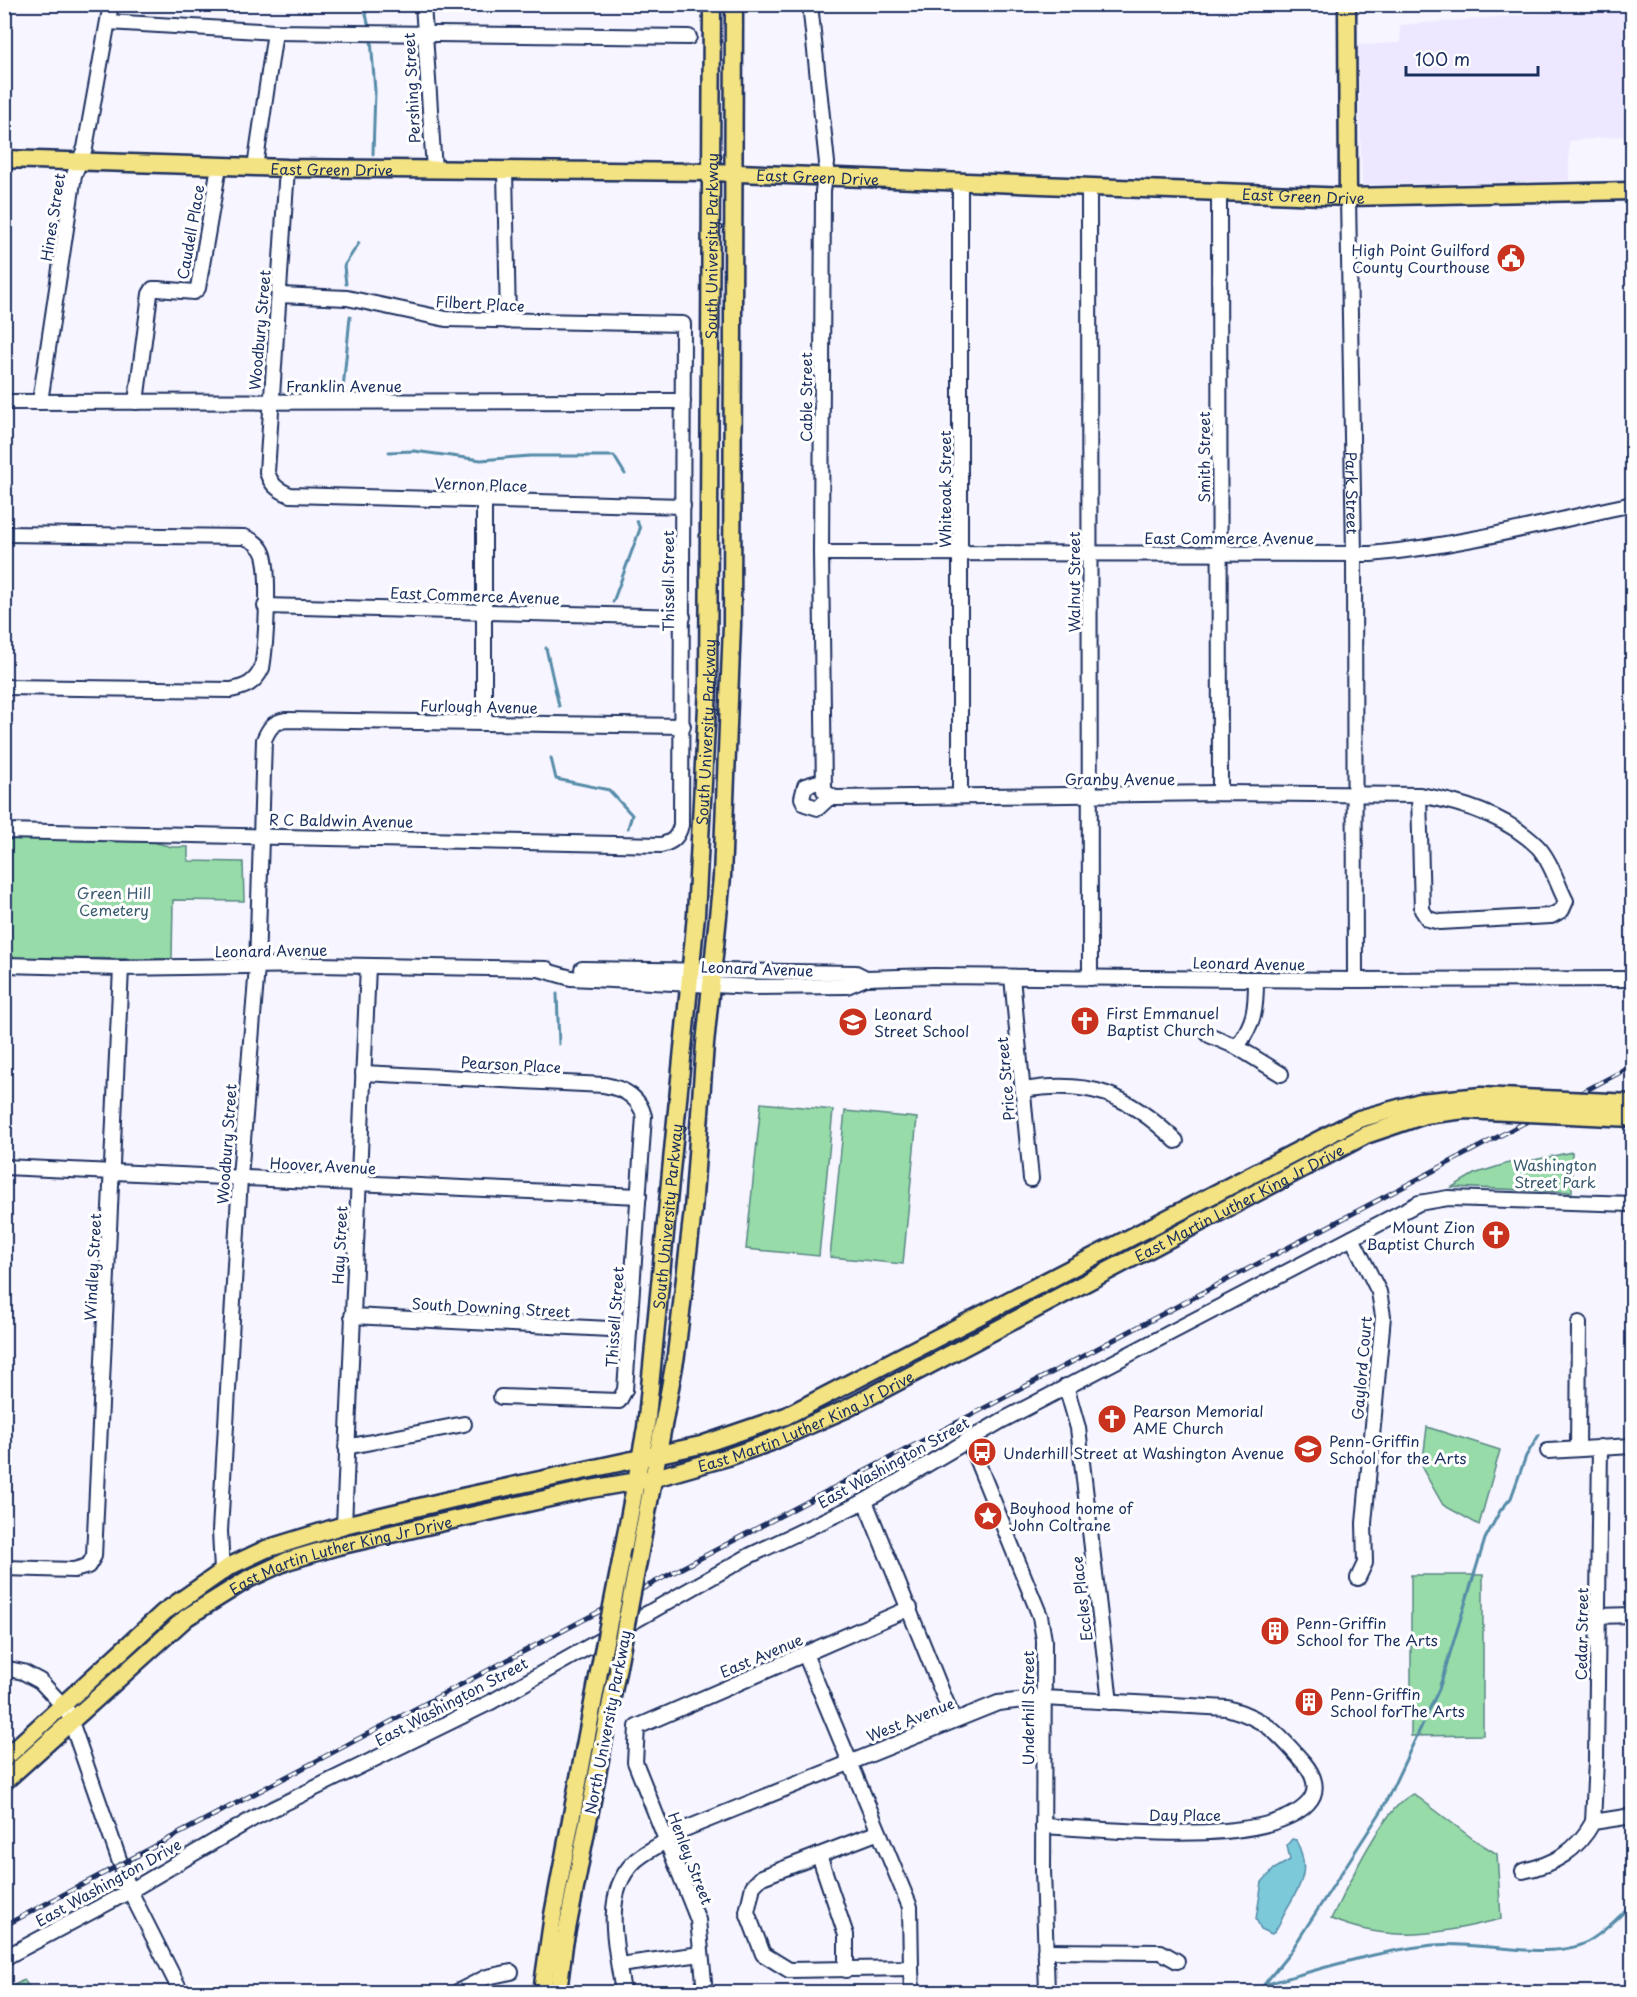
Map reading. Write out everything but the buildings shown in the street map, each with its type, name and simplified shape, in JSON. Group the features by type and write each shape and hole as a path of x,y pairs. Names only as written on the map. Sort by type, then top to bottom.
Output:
{"main road":[{"name":"South University Parkway","path":"640,1457 658,1323 691,976 708,688 712,4"},
{"name":"South University Parkway","path":"659,1453 676,1354 693,1210 722,877 732,637 734,4"},
{"name":"Park Street","path":"1347,4 1348,197"},
{"name":"East Green Drive","path":"4,159 287,168 734,172 1348,197 1632,191"},
{"name":"East Martin Luther King Jr Drive","path":"4,1759 62,1703 164,1612 222,1571 266,1549 344,1525 701,1445 786,1416 1359,1119 1422,1109 1481,1096 1632,1103"},
{"name":"East Martin Luther King Jr Drive","path":"4,1782 187,1617 248,1579 278,1565 338,1546 585,1490 655,1478 771,1442 846,1409 1366,1135 1422,1109 1632,1118"},
{"name":"North University Parkway","path":"558,1992 564,1945 659,1453"},
{"name":"North University Parkway","path":"542,1992 553,1915 640,1457"}],"street":[{"name":"Hines Street","path":"40,402 74,175 85,148 111,4"},
{"name":"Pershing Street","path":"423,4 434,170"},
{"name":"Cable Street","path":"810,4 827,163 821,553 825,789"},
{"path":"108,22 275,32 689,37"},
{"path":"255,167 275,32"},
{"name":"Caudell Place","path":"135,402 150,294 153,290 158,289 194,292 198,288 219,166"},
{"name":"Woodbury Street","path":"279,491 273,485 267,472 287,168"},
{"path":"505,170 508,321"},
{"name":"Whiteoak Street","path":"960,182 960,795"},
{"name":"Walnut Street","path":"1089,187 1090,978"},
{"name":"Smith Street","path":"1219,192 1220,794"},
{"name":"Park Street","path":"1348,197 1354,554 1355,980"},
{"name":"Filbert Place","path":"279,295 347,298 447,319 681,322"},
{"name":"Thissell Street","path":"675,839 681,825 683,726 684,330 681,322"},
{"name":"Franklin Avenue","path":"4,402 683,401"},
{"name":"Vernon Place","path":"279,491 291,495 683,506"},
{"path":"484,501 484,723"},
{"name":"East Commerce Avenue","path":"821,553 1354,554 1410,550 1632,504"},
{"path":"4,534 244,537 256,544 264,555 265,563 263,663 258,676 247,687 231,690 4,687"},
{"name":"East Commerce Avenue","path":"265,606 683,617"},
{"name":"Furlough Avenue","path":"274,723 286,720 683,726"},
{"name":"Woodbury Street","path":"222,1571 220,1531 240,1177 257,967 264,740 274,723"},
{"name":"Granby Avenue","path":"825,789 960,795 1419,795 1454,801 1488,815 1520,833 1539,848 1551,867 1566,901 1562,910 1551,916 1440,922 1428,919 1422,910 1419,795"},
{"name":"R C Baldwin Avenue","path":"4,831 661,845 675,839"},
{"name":"Leonard Avenue","path":"4,965 121,968 368,966 539,969 847,986 866,978 1632,979"},
{"name":"Hay Street","path":"344,1525 368,966"},
{"name":"Windley Street","path":"4,1568 74,1570 88,1566 94,1556 121,968"},
{"name":"Price Street","path":"1012,977 1031,1179"},
{"path":"1237,1047 1252,1026 1255,1014 1256,979"},
{"path":"1209,1035 1237,1047 1281,1074"},
{"name":"Pearson Place","path":"363,1073 613,1086 637,1101 644,1116"},
{"path":"1023,1090 1053,1085 1098,1089 1131,1106 1176,1141"},
{"name":"Thissell Street","path":"501,1397 619,1401 625,1390 644,1116"},
{"name":"Hoover Avenue","path":"4,1167 639,1196"},
{"name":"East Washington Street","path":"196,1852 254,1818 491,1702 749,1556 865,1500 968,1439 1066,1386 1419,1203 1438,1198 1632,1204"},
{"name":"Gaylord Court","path":"1353,1238 1379,1292 1383,1316 1364,1523 1365,1563 1358,1578"},
{"name":"South Downing Street","path":"352,1316 629,1330"},
{"path":"1578,1449 1579,1323"},
{"name":"Eccles Place","path":"1066,1386 1077,1428 1110,1702"},
{"path":"346,1447 464,1424"},
{"name":"Underhill Street","path":"968,1439 1040,1616 1044,1640 1043,1827 1047,1992"},
{"path":"1548,1451 1632,1446"},
{"name":"Cedar Street","path":"1593,1822 1600,1447"},
{"path":"865,1500 953,1719"},
{"name":"East Avenue","path":"635,1740 639,1724 910,1608"},
{"path":"1598,1616 1632,1615"},
{"path":"806,1654 910,1907 912,1992"},
{"path":"4,1668 32,1675 62,1703 72,1719 130,1891 181,1992"},
{"name":"West Avenue","path":"623,1992 614,1908 621,1881 633,1863 668,1841 675,1833 695,1824 953,1719 998,1703 1044,1698 1227,1708 1250,1714 1276,1731 1310,1770 1314,1778 1314,1792"},
{"name":"Henley Street","path":"635,1740 635,1762 698,1920 705,1992"},
{"name":"Day Place","path":"1043,1827 1177,1831 1248,1829 1283,1820 1304,1808 1314,1792"},
{"path":"1523,1871 1544,1866 1565,1855 1580,1841 1593,1822 1632,1816"},
{"path":"879,1832 762,1877 753,1886 747,1912 763,1954 789,1970 911,1968"},
{"name":"East Washington Drive","path":"4,1958 130,1891 196,1852"},
{"path":"819,1855 846,1935 846,1970"},
{"path":"1045,1951 1161,1952 1177,1960"},
{"path":"619,1965 701,1954"},
{"path":"457,1992 487,1977 511,1972"}],"shaded area":[{"path":"1585,4 1627,5 1632,49 1632,135 1569,141 1569,181 1362,185 1358,45 1400,43 1400,25 1562,12"}],"green space":[{"name":"Green Hill Cemetery","path":"5,839 149,841 172,847 188,847 188,861 243,862 244,901 173,900 172,959 5,958"},
{"path":"761,1103 833,1110 819,1256 746,1249"},
{"path":"845,1111 917,1118 903,1264 830,1257"},
{"name":"Washington Street Park","path":"1572,1152 1572,1192 1452,1187 1474,1174 1515,1161 1520,1163"},
{"path":"1427,1427 1500,1450 1479,1525 1443,1505 1422,1468"},
{"path":"1411,1575 1483,1575 1483,1735 1411,1736"},
{"path":"1414,1794 1473,1839 1497,1854 1501,1919 1436,1932 1395,1934 1353,1927 1331,1919 1379,1830 1391,1813"},
{"path":"24,1980 33,1992 5,1992 5,1990"}],"water":[{"path":"1292,1839 1296,1840 1301,1850 1303,1876 1272,1934 1261,1929 1256,1919 1262,1882 1274,1869 1290,1860 1287,1845"}],"waterway":[{"path":"364,4 369,28"},
{"path":"371,39 375,91 373,154"},
{"path":"346,284 344,266 359,243"},
{"path":"343,389 350,317"},
{"path":"389,452 414,451 481,460 530,456 614,456 625,474"},
{"path":"613,602 640,529 637,521"},
{"path":"546,648 559,706"},
{"path":"551,758 556,779 609,790 632,815 628,828"},
{"path":"557,994 559,1044"},
{"path":"1258,1992 1289,1954 1382,1810 1439,1689 1485,1539 1500,1511 1511,1498 1526,1456 1539,1435"},
{"path":"1264,1985 1369,1956 1433,1945 1451,1944 1533,1950 1571,1948 1599,1934 1632,1904"}],"railway":[{"path":"4,1926 1632,1066"}],"place":[{"name":"High Point Guilford County Courthouse","path":"1511,258"},
{"name":"First Emmanuel Baptist Church","path":"1085,1021"},
{"name":"Leonard Street School","path":"853,1022"},
{"name":"Mount Zion Baptist Church","path":"1496,1235"},
{"name":"Pearson Memorial AME Church","path":"1112,1419"},
{"name":"Penn-Griffin School for the Arts","path":"1308,1449"},
{"name":"Underhill Street at Washington Avenue","path":"982,1452"},
{"name":"Boyhood home of John Coltrane","path":"988,1516"},
{"name":"Penn-Griffin School for The Arts","path":"1275,1631"},
{"name":"Penn-Griffin School forThe Arts","path":"1309,1702"}]}
